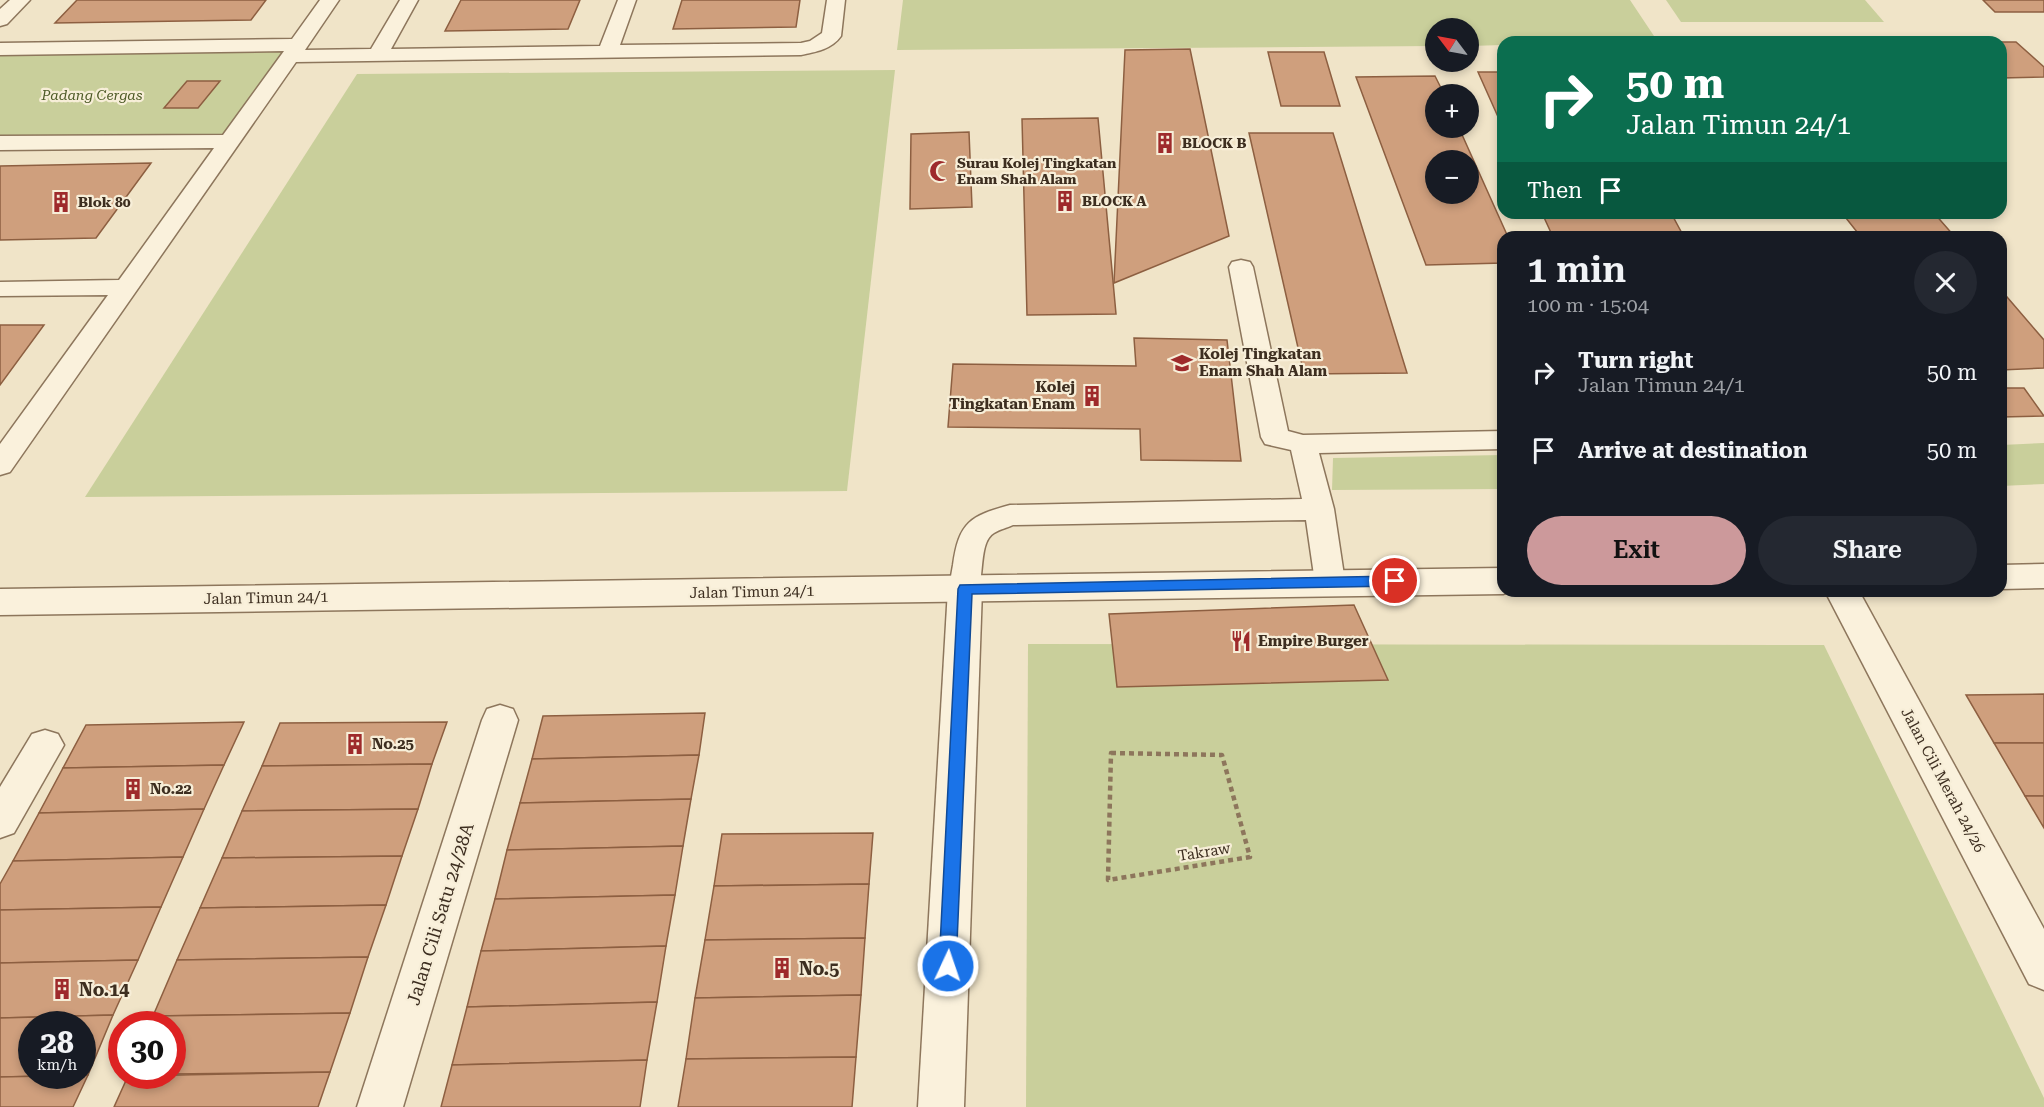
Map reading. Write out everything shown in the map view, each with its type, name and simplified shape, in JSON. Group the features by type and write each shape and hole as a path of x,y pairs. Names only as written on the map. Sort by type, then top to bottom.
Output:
{"street":[{"path":"2007,577 2044,576"},
{"name":"Jalan Timun 24/1","path":"0,602 1497,581"},
{"path":"941,1107 965,589"},
{"name":"Jalan Cili Merah 24/26","path":"1845,597 2044,970"},
{"name":"Jalan Cili Satu 24/28A","path":"380,1107 500,720"},
{"path":"0,820 45,745"}],"lane":[{"path":"0,20 21,0"},
{"path":"0,465 330,0"},
{"path":"377,55 409,0"},
{"path":"608,52 627,0"},
{"path":"0,50 294,51 377,55 801,50 816,46 831,36 836,0"},
{"path":"0,143 230,141"},
{"path":"1241,267 1275,437 1304,444 1497,440"},
{"path":"0,289 126,287"},
{"path":"1304,444 1319,509 1330,582"},
{"path":"965,589 971,541 982,526 1010,515 1319,509"}],"path":[{"name":"Takraw","path":"1111,753 1222,755 1250,857 1108,880 1111,753"}],"green space":[{"path":"903,0 1630,0 1654,36 1497,36 1497,45 1479,46 1479,18 1425,18 1425,46 897,50"},
{"path":"1666,0 1865,0 1884,22 1681,22"},
{"name":"Padang Cergas","path":"298,45 230,141 0,143 0,49"},
{"path":"895,70 847,491 85,497 357,74"},
{"path":"2044,443 2044,484 2007,486 2007,445"},
{"path":"1497,455 1497,489 1332,490 1333,458"},
{"path":"1028,644 1824,645 2044,1098 2044,1107 1026,1107"}],"building":[{"path":"77,0 266,0 251,20 55,23"},
{"path":"461,0 580,0 568,29 445,31"},
{"path":"682,0 800,0 796,27 673,29"},
{"path":"1983,0 2044,0 2044,12 1995,12"},
{"path":"2007,42 2016,42 2044,67 2044,77 2007,78"},
{"name":"BLOCK B","path":"1190,49 1229,236 1114,283 1125,50"},
{"path":"1268,52 1324,52 1340,106 1281,106"},
{"path":"1478,72 1497,72 1497,115"},
{"path":"1435,76 1439,84 1425,84 1425,138 1463,138 1469,150 1425,150 1425,204 1479,204 1479,172 1497,213 1497,219 1500,219 1505,231 1497,231 1497,263 1426,265 1356,77"},
{"path":"187,81 220,81 198,108 164,108"},
{"name":"BLOCK A","path":"1098,118 1116,314 1027,315 1022,119"},
{"name":"Surau Kolej Tingkatan Enam Shah Alam","path":"969,132 972,207 910,209 911,134"},
{"path":"1249,133 1333,133 1407,373 1304,374"},
{"name":"Blok 80","path":"151,163 96,238 0,240 0,166"},
{"path":"1545,219 1674,219 1681,231 1550,231"},
{"path":"1847,219 1939,219 1950,231 1856,231"},
{"path":"2007,297 2044,340 2044,368 2007,370"},
{"path":"0,325 44,325 0,385"},
{"name":"Kolej Tingkatan Enam","path":"1134,338 1227,340 1241,461 1141,460 1140,429 948,427 953,364 1136,366"},
{"path":"2007,388 2024,388 2044,416 2007,417"},
{"name":"Empire Burger","path":"1354,605 1388,680 1117,687 1109,614"},
{"path":"2044,694 2044,743 1994,743 1966,695"},
{"path":"705,713 699,755 532,759 543,716"},
{"path":"244,722 224,765 63,768 86,725"},
{"name":"No.25","path":"447,722 432,764 262,766 280,723"},
{"path":"1994,743 2044,743 2044,796 2025,796"},
{"path":"699,755 691,799 520,803 532,759"},
{"path":"432,764 418,809 242,811 262,766"},
{"name":"No.22","path":"224,765 204,809 39,813 63,768"},
{"path":"2025,796 2044,796 2044,828"},
{"path":"691,799 683,846 507,850 520,803"},
{"path":"204,809 183,857 13,861 39,813"},
{"path":"418,809 402,856 222,858 242,811"},
{"path":"873,833 869,884 714,886 722,834"},
{"path":"683,846 675,895 495,899 507,850"},
{"path":"402,856 386,905 200,908 222,858"},
{"path":"183,857 161,907 0,910 0,884 13,861"},
{"path":"869,884 865,938 705,940 714,886"},
{"path":"675,895 666,946 481,951 495,899"},
{"path":"386,905 368,957 177,960 200,908"},
{"path":"161,907 138,960 0,963 0,910"},
{"name":"No.5","path":"865,938 861,995 695,998 705,940"},
{"path":"666,946 657,1002 467,1007 481,951"},
{"path":"368,957 350,1013 186,1015 186,1011 155,1011 177,960"},
{"name":"No.14","path":"138,960 115,1011 108,1011 108,1015 96,1015 96,1011 18,1011 18,1018 0,1018 0,963"},
{"path":"861,995 856,1057 686,1059 695,998"},
{"path":"657,1002 647,1060 452,1065 467,1007"},
{"path":"350,1013 330,1072 186,1074 186,1015"},
{"path":"96,1015 108,1015 108,1027 96,1056"},
{"path":"0,1018 18,1018 18,1077 0,1077"},
{"path":"856,1057 852,1107 678,1107 686,1059"},
{"path":"647,1060 640,1107 441,1107 452,1065"},
{"path":"330,1072 318,1107 114,1107 122,1089 186,1089 186,1075"},
{"path":"0,1077 18,1077 18,1089 81,1089 73,1107 0,1107"}],"place":[{"name":"BLOCK B","path":"1165,143"},
{"name":"Surau Kolej Tingkatan Enam Shah Alam","path":"940,171"},
{"name":"BLOCK A","path":"1065,201"},
{"name":"Blok 80","path":"61,202"},
{"name":"Kolej Tingkatan Enam Shah Alam","path":"1182,363"},
{"name":"Kolej Tingkatan Enam","path":"1092,396"},
{"name":"Empire Burger","path":"1241,641"},
{"name":"No.25","path":"355,744"},
{"name":"No.22","path":"133,789"},
{"name":"No.5","path":"782,968"},
{"name":"No.14","path":"62,989"}],"route":[{"path":"948,966 965,589 1395,581"}]}
